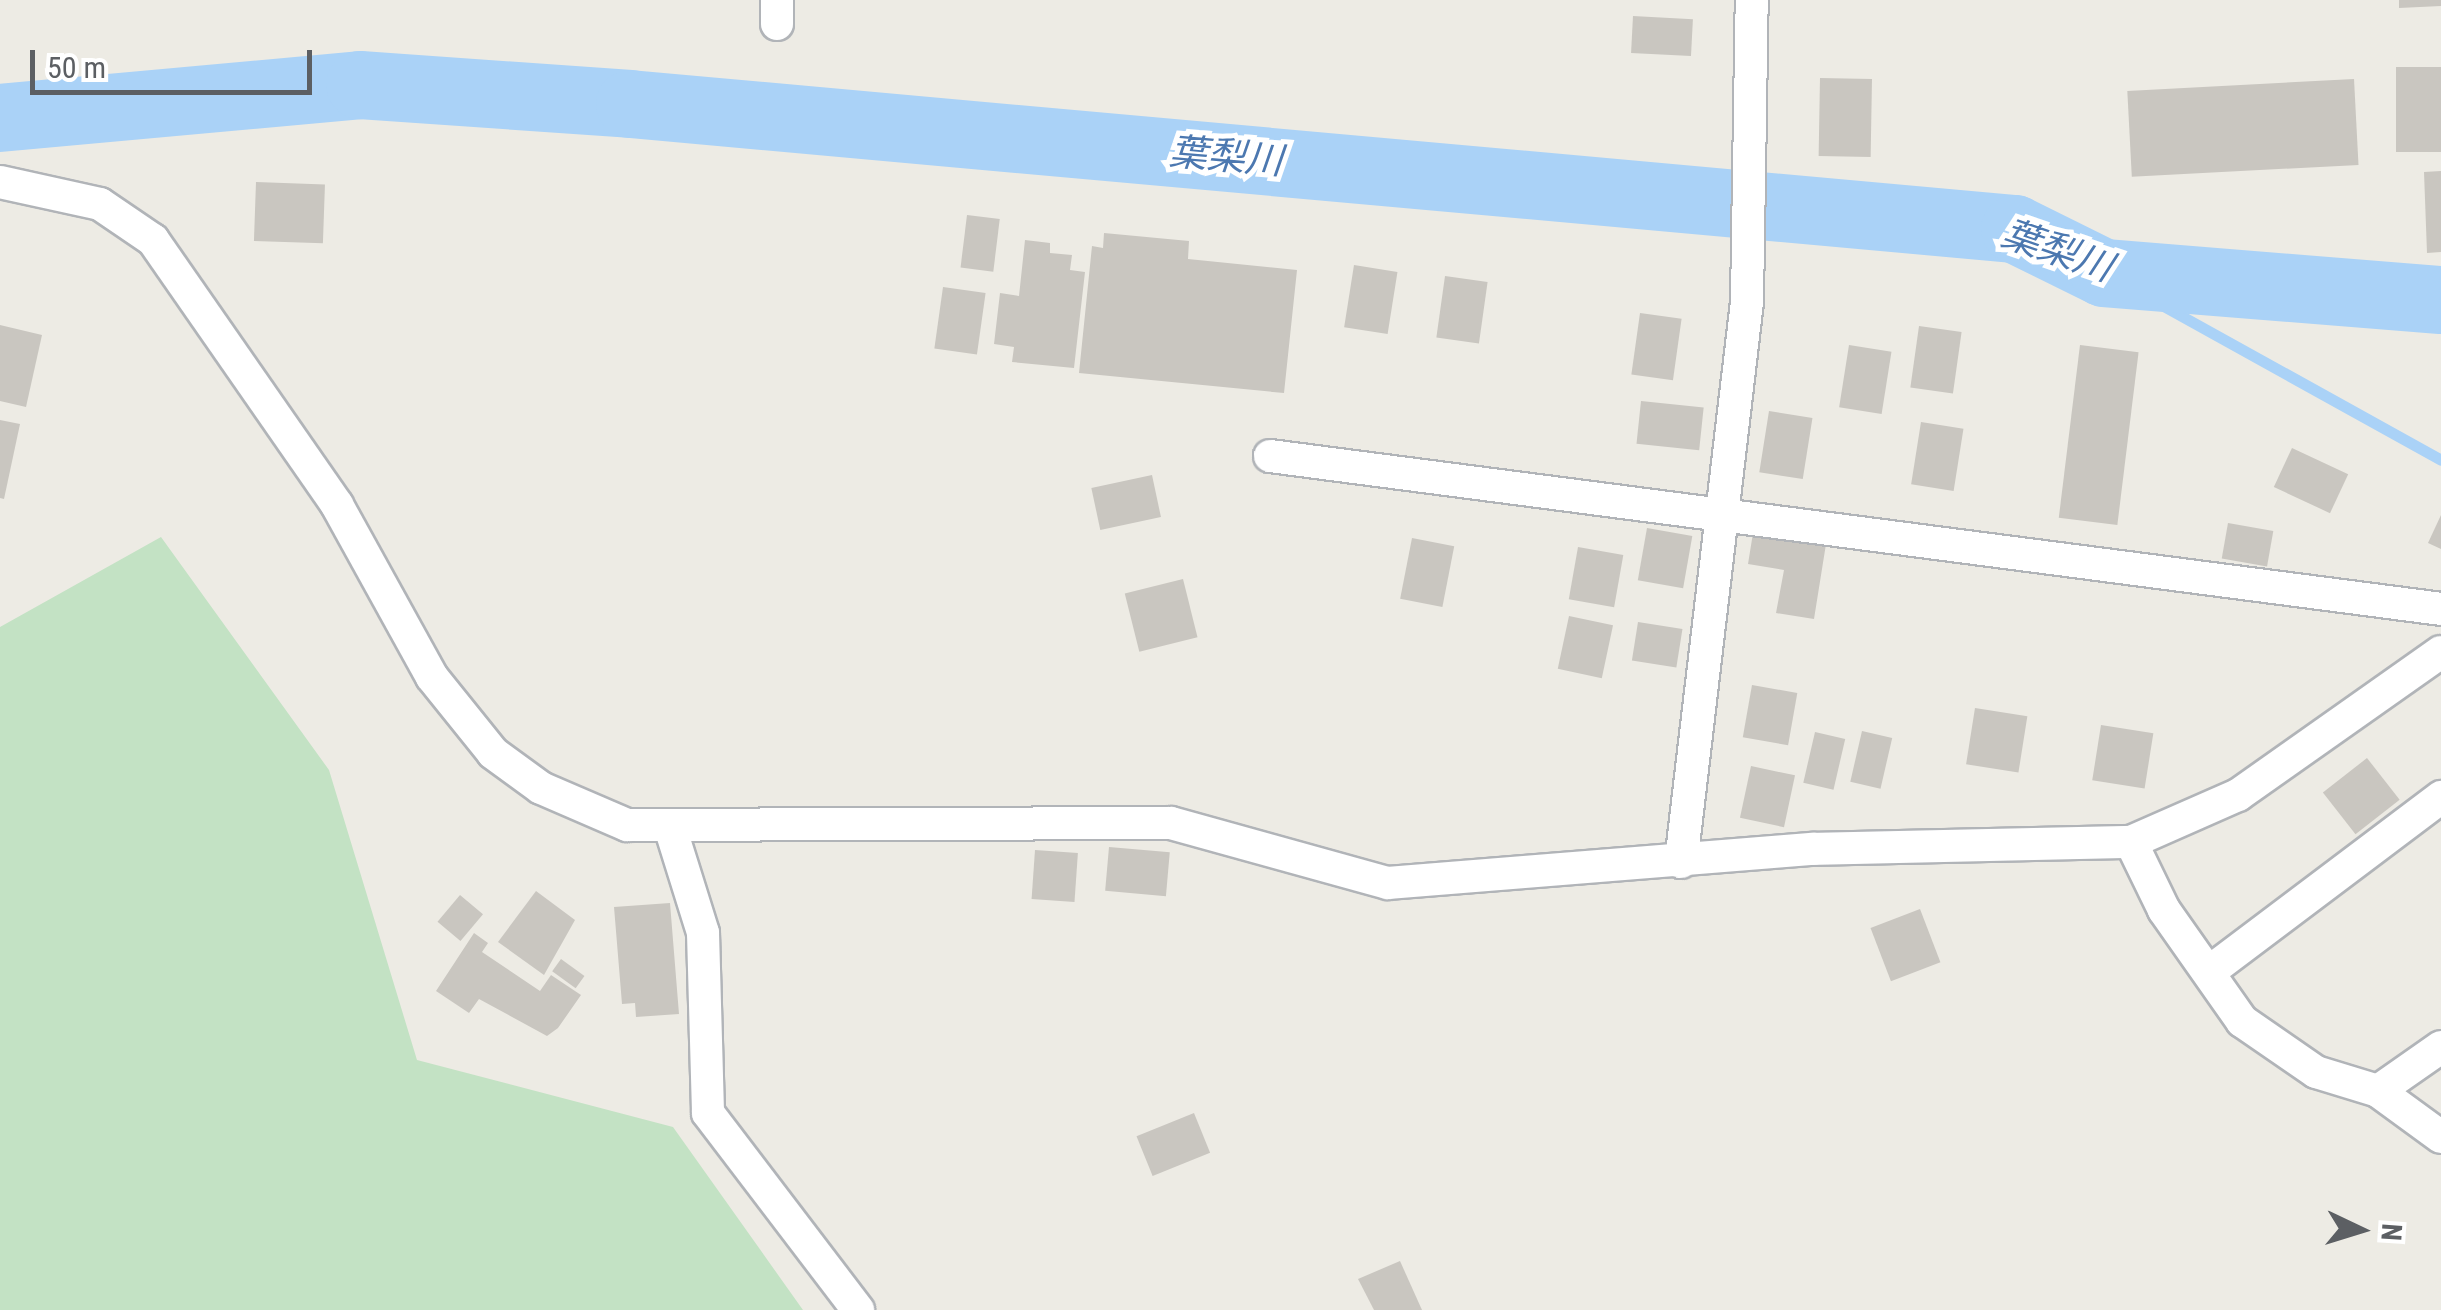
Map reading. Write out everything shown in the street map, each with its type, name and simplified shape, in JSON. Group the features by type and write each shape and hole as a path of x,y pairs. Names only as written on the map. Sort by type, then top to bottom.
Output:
{"street":[{"path":"1681,862 1746,302 1752,158 1752,0"},
{"path":"0,182 100,204 153,240 336,505 432,677 493,754 580,809 671,830 1171,823 1388,884 1681,862 2131,842 2238,795 2441,652"},
{"path":"1270,456 1723,508 2441,609"},
{"path":"2209,972 2441,797"},
{"path":"671,830 703,933 708,1114 858,1310"},
{"path":"2131,842 2242,1021 2316,1072 2378,1092 2441,1137"},
{"path":"2378,1092 2441,1047"}],"green space":[{"path":"161,537 329,770 417,1060 673,1127 803,1310 0,1310 0,627"}],"building":[{"path":"2399,0 2441,0 2441,6 2399,8"},
{"path":"1633,16 1693,19 1691,56 1631,53"},
{"path":"2396,67 2441,67 2441,152 2396,152"},
{"path":"1820,78 1872,79 1871,157 1819,156"},
{"path":"2354,79 2359,165 2132,177 2127,91"},
{"path":"2441,171 2441,252 2427,253 2424,172"},
{"path":"256,182 325,184 323,243 254,241"},
{"path":"967,215 1000,219 993,272 961,268"},
{"path":"1104,233 1189,241 1188,259 1297,270 1284,393 1079,373 1092,246 1103,248"},
{"path":"1025,240 1050,243 1050,253 1072,255 1070,270 1085,272 1074,368 1012,362 1014,347 994,344 1000,293 1019,296"},
{"path":"1354,265 1397,272 1388,334 1344,327"},
{"path":"1445,276 1488,282 1479,343 1436,337"},
{"path":"943,287 986,293 977,354 934,348"},
{"path":"1640,313 1682,319 1673,380 1631,374"},
{"path":"0,325 42,335 26,407 0,401"},
{"path":"1919,326 1962,332 1953,393 1910,387"},
{"path":"1849,345 1891,352 1882,414 1839,407"},
{"path":"2080,345 2139,352 2117,525 2059,518"},
{"path":"1641,401 1704,408 1699,450 1637,444"},
{"path":"1769,411 1812,418 1803,479 1759,472"},
{"path":"0,420 20,424 4,499 0,498"},
{"path":"1921,422 1963,429 1954,491 1911,484"},
{"path":"2292,448 2348,474 2330,513 2274,487"},
{"path":"1152,475 1161,517 1100,530 1091,488"},
{"path":"2441,515 2441,549 2428,543"},
{"path":"2228,523 2273,531 2267,566 2222,558"},
{"path":"1647,528 1692,536 1683,588 1638,580"},
{"path":"1753,533 1826,544 1814,619 1776,613 1784,570 1748,564"},
{"path":"1412,538 1454,546 1442,607 1400,599"},
{"path":"1578,547 1623,555 1614,607 1569,599"},
{"path":"1183,579 1198,637 1139,652 1125,594"},
{"path":"1569,616 1613,625 1602,678 1558,669"},
{"path":"1638,622 1682,629 1676,668 1632,661"},
{"path":"1752,685 1797,693 1788,745 1743,737"},
{"path":"1975,708 2027,716 2018,773 1966,764"},
{"path":"2101,725 2153,733 2145,789 2092,780"},
{"path":"1862,731 1892,738 1881,789 1850,782"},
{"path":"1815,732 1845,739 1834,790 1803,783"},
{"path":"2367,758 2400,800 2356,834 2323,792"},
{"path":"1751,766 1795,775 1784,827 1740,818"},
{"path":"1109,847 1170,852 1166,896 1105,891"},
{"path":"1035,850 1078,853 1074,902 1032,899"},
{"path":"536,891 575,920 544,975 498,942"},
{"path":"460,895 483,914 460,941 438,922"},
{"path":"670,903 679,1014 636,1017 635,1003 622,1004 614,907"},
{"path":"1920,909 1940,962 1891,981 1871,928"},
{"path":"474,933 488,943 482,952 540,991 551,975 581,995 558,1028 547,1036 479,999 469,1013 436,991"},
{"path":"561,959 584,976 576,988 552,971"},
{"path":"1194,1113 1210,1153 1153,1176 1137,1136"},
{"path":"1400,1261 1422,1310 1374,1310 1358,1279"}],"waterway":[{"name":"葉梨川","path":"0,118 360,85 630,104 2015,229 2104,273 2441,300"},
{"path":"2104,273 2441,460"}]}
